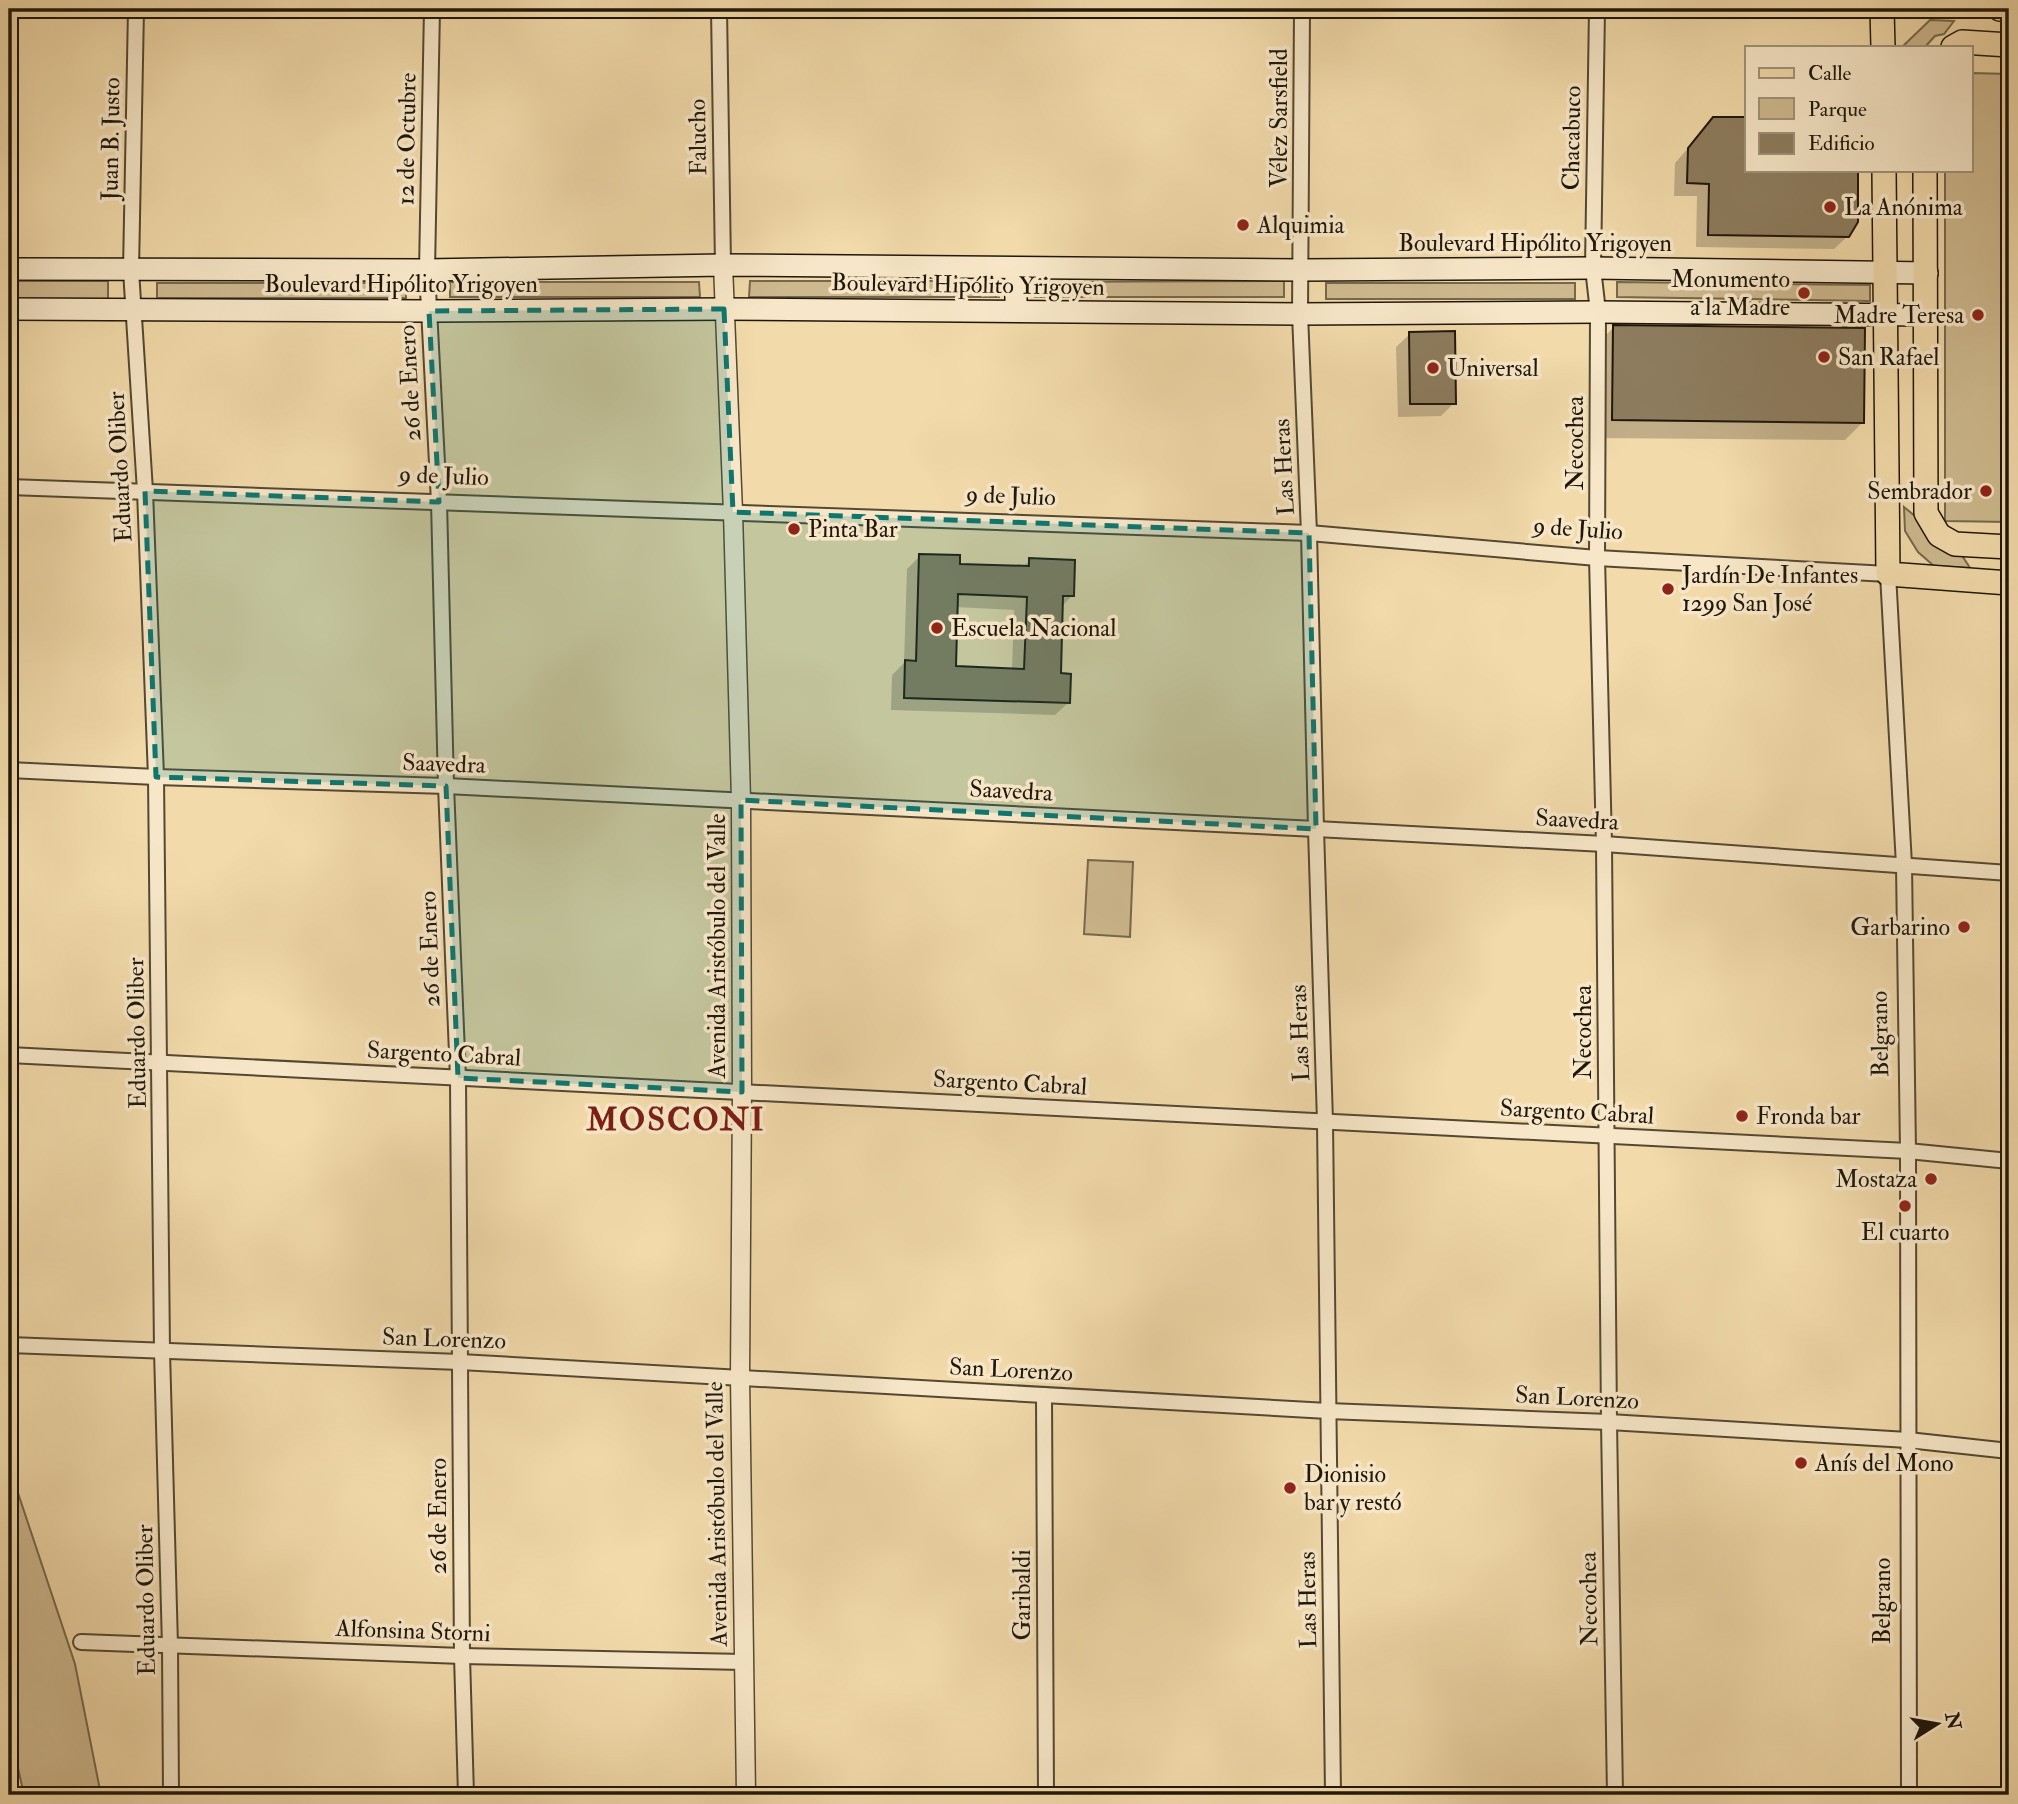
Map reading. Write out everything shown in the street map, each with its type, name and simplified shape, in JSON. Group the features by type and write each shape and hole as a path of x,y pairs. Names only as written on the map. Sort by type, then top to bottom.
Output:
{"main road":[{"path":"1882,9 1883,46"},
{"path":"2000,9 2009,9"},
{"path":"1955,46 1962,42 2009,45"},
{"name":"Belgrano","path":"1884,172 1888,574"},
{"path":"1926,172 1926,513 1939,535 1955,544 2009,547"},
{"name":"Boulevard Hipólito Yrigoyen","path":"9,270 427,270 723,265 1301,270 1593,268 1927,273"},
{"path":"1016,268 1016,311"},
{"name":"Boulevard Hipólito Yrigoyen","path":"9,310 724,309 1300,314 1598,312 1927,315"},
{"name":"9 de Julio","path":"1888,574 2009,583"}],"street":[{"name":"Juan B. Justo","path":"131,270 136,9"},
{"name":"12 de Octubre","path":"427,270 432,9"},
{"name":"Falucho","path":"719,9 723,265"},
{"name":"Vélez Sarsfield","path":"1301,270 1302,9"},
{"name":"Chacabuco","path":"1593,268 1597,9"},
{"name":"Avenida Aristóbulo del Valle","path":"723,265 741,800 740,1377 746,1795"},
{"name":"Necochea","path":"1593,268 1598,312 1597,558 1604,844 1615,1795"},
{"name":"Eduardo Oliber","path":"131,270 145,491 156,777 162,1351 172,1795"},
{"name":"26 de Enero","path":"427,270 439,502 446,786 458,1078 462,1656 466,1795"},
{"name":"Las Heras","path":"1301,270 1300,314 1309,533 1325,1122 1333,1795"},
{"name":"9 de Julio","path":"9,487 1309,533 1597,558 1888,574"},
{"name":"Belgrano","path":"1888,574 1905,865 1909,1795"},
{"name":"Saavedra","path":"9,770 446,786 1316,829 1604,844 2009,873"},
{"name":"Sargento Cabral","path":"9,1055 1908,1151 2009,1161"},
{"name":"San Lorenzo","path":"9,1345 460,1362 1328,1411 1609,1422 1908,1440 2009,1451"},
{"name":"Garibaldi","path":"1044,1395 1046,1795"},
{"name":"Alfonsina Storni","path":"81,1642 462,1656 744,1662"}],"highlighted area":[{"path":"724,309 733,512 1309,533 1316,829 741,800 742,1092 458,1078 446,786 156,777 145,491 439,502 429,311"}],"green space":[{"path":"1930,20 1954,21 1944,34 1935,36 1926,46 1903,46"},
{"path":"1972,73 2009,74 2009,522 1945,521 1945,172 1972,172"},
{"path":"9,281 108,281 108,301 9,301"},
{"path":"750,281 999,281 999,297 749,297"},
{"path":"1284,281 1284,297 1035,297 1035,282"},
{"path":"450,282 699,282 700,297 450,297"},
{"path":"1617,282 1870,285 1870,301 1617,297"},
{"path":"157,283 406,283 406,298 157,298"},
{"path":"1326,283 1575,283 1575,299 1326,299"},
{"path":"1904,507 1961,554 1970,568 1934,566 1918,552 1905,531"},
{"path":"1088,860 1133,862 1130,937 1084,934"},
{"path":"9,1470 75,1664 101,1795 24,1795 9,1727"}],"building":[{"path":"1713,117 1745,117 1745,172 1858,172 1858,222 1849,237 1708,235 1709,184 1687,183 1688,148"},
{"path":"1613,325 1865,328 1864,423 1612,420"},
{"name":"Universal","path":"1455,331 1456,404 1410,404 1409,332"},
{"name":"Escuela Nacional","path":"919,554 960,555 960,564 1029,566 1029,558 1075,560 1074,596 1063,596 1061,673 1071,674 1070,703 904,698 905,660 916,661","holes":["958,594 1027,597 1024,669 956,666"]}],"place":[{"name":"La Anónima","path":"1830,207"},
{"name":"Alquimia","path":"1243,225"},
{"name":"Monumento a la Madre","path":"1804,293"},
{"name":"Madre Teresa","path":"1978,315"},
{"name":"San Rafael","path":"1824,357"},
{"name":"Universal","path":"1433,368"},
{"name":"Sembrador","path":"1986,491"},
{"name":"Pinta Bar","path":"794,529"},
{"name":"Jardín De Infantes 1299 San José","path":"1668,589"},
{"name":"Escuela Nacional","path":"937,628"},
{"name":"Garbarino","path":"1964,927"},
{"name":"Fronda bar","path":"1742,1116"},
{"name":"Mostaza","path":"1931,1179"},
{"name":"El cuarto","path":"1905,1206"},
{"name":"Anís del Mono","path":"1801,1463"},
{"name":"Dionisio bar y restó","path":"1290,1488"}],"district":[{"name":"MOSCONI","path":"676,1120"}]}
